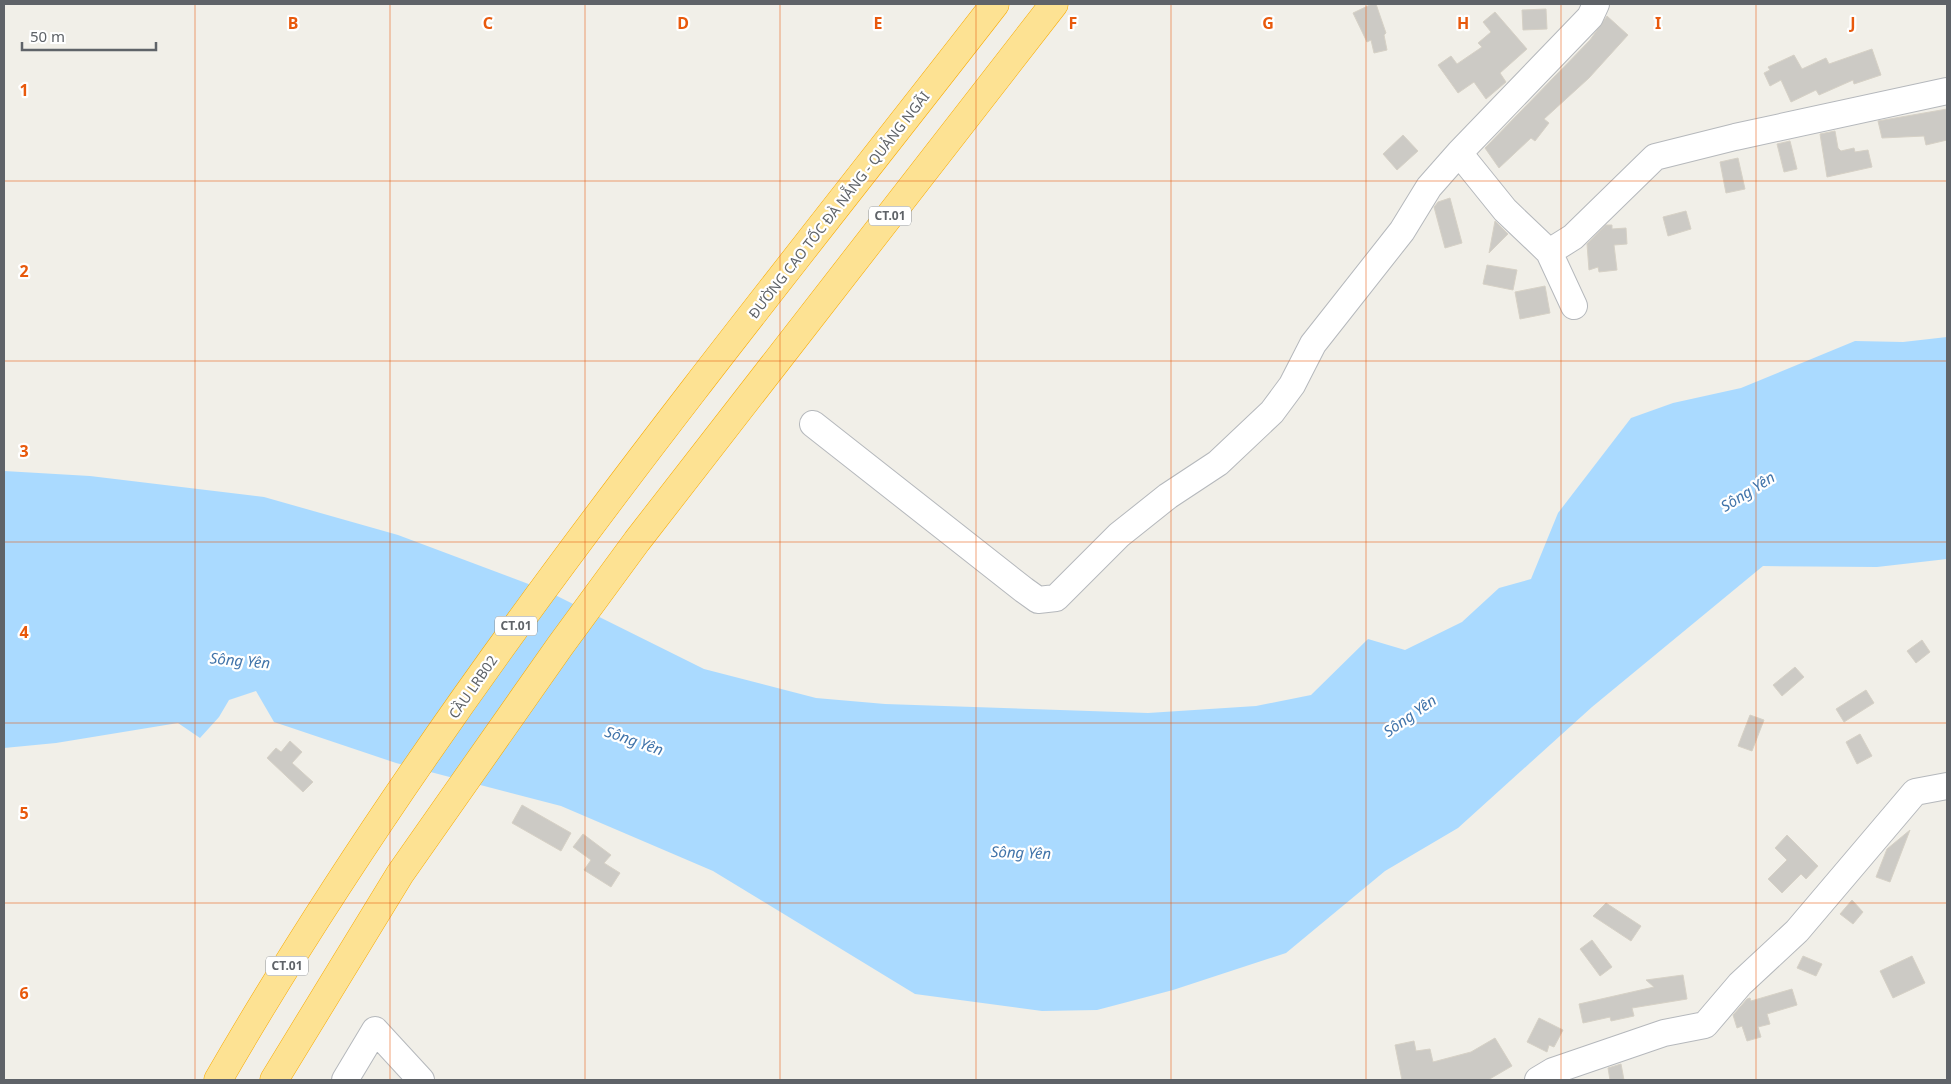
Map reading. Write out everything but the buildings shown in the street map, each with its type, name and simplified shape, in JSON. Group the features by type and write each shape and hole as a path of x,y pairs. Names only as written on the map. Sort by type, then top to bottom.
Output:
{"highway":[{"name":"ĐƯỜNG CAO TỐC ĐÀ NẴNG - QUẢNG NGÃI","path":"683,405 995,4"},
{"name":"CT.01","path":"274,1080 400,874 560,646 637,542 1054,4"},
{"name":"CẦU LRB02","path":"218,1080 358,853 598,514 683,405"}],"street":[{"path":"813,424 1024,590 1038,600 1056,598 1119,535 1168,496 1218,463 1272,412 1292,386 1313,344 1324,328 1402,231 1429,187 1458,153 1590,17 1596,4"},
{"path":"1549,252 1573,237 1655,157 1735,137 1947,91"},
{"path":"1458,153 1505,210 1549,252 1574,306"},
{"path":"1538,1080 1553,1072 1664,1033 1705,1025 1740,984 1798,931 1915,792 1947,786"},
{"path":"345,1080 374,1030 421,1080"}],"water":[{"name":"Sông Yên","path":"1947,337 1947,559 1877,567 1763,566 1592,707 1458,828 1385,871 1286,953 1173,990 1097,1010 1042,1011 915,994 713,871 561,806 396,763 274,722 256,691 229,700 219,717 200,738 178,723 56,743 4,748 4,471 90,476 264,497 398,535 547,591 704,669 816,698 885,704 1148,713 1256,706 1311,695 1368,639 1405,650 1462,622 1499,588 1531,579 1558,513 1631,418 1673,403 1741,388 1855,341 1903,342"}]}
